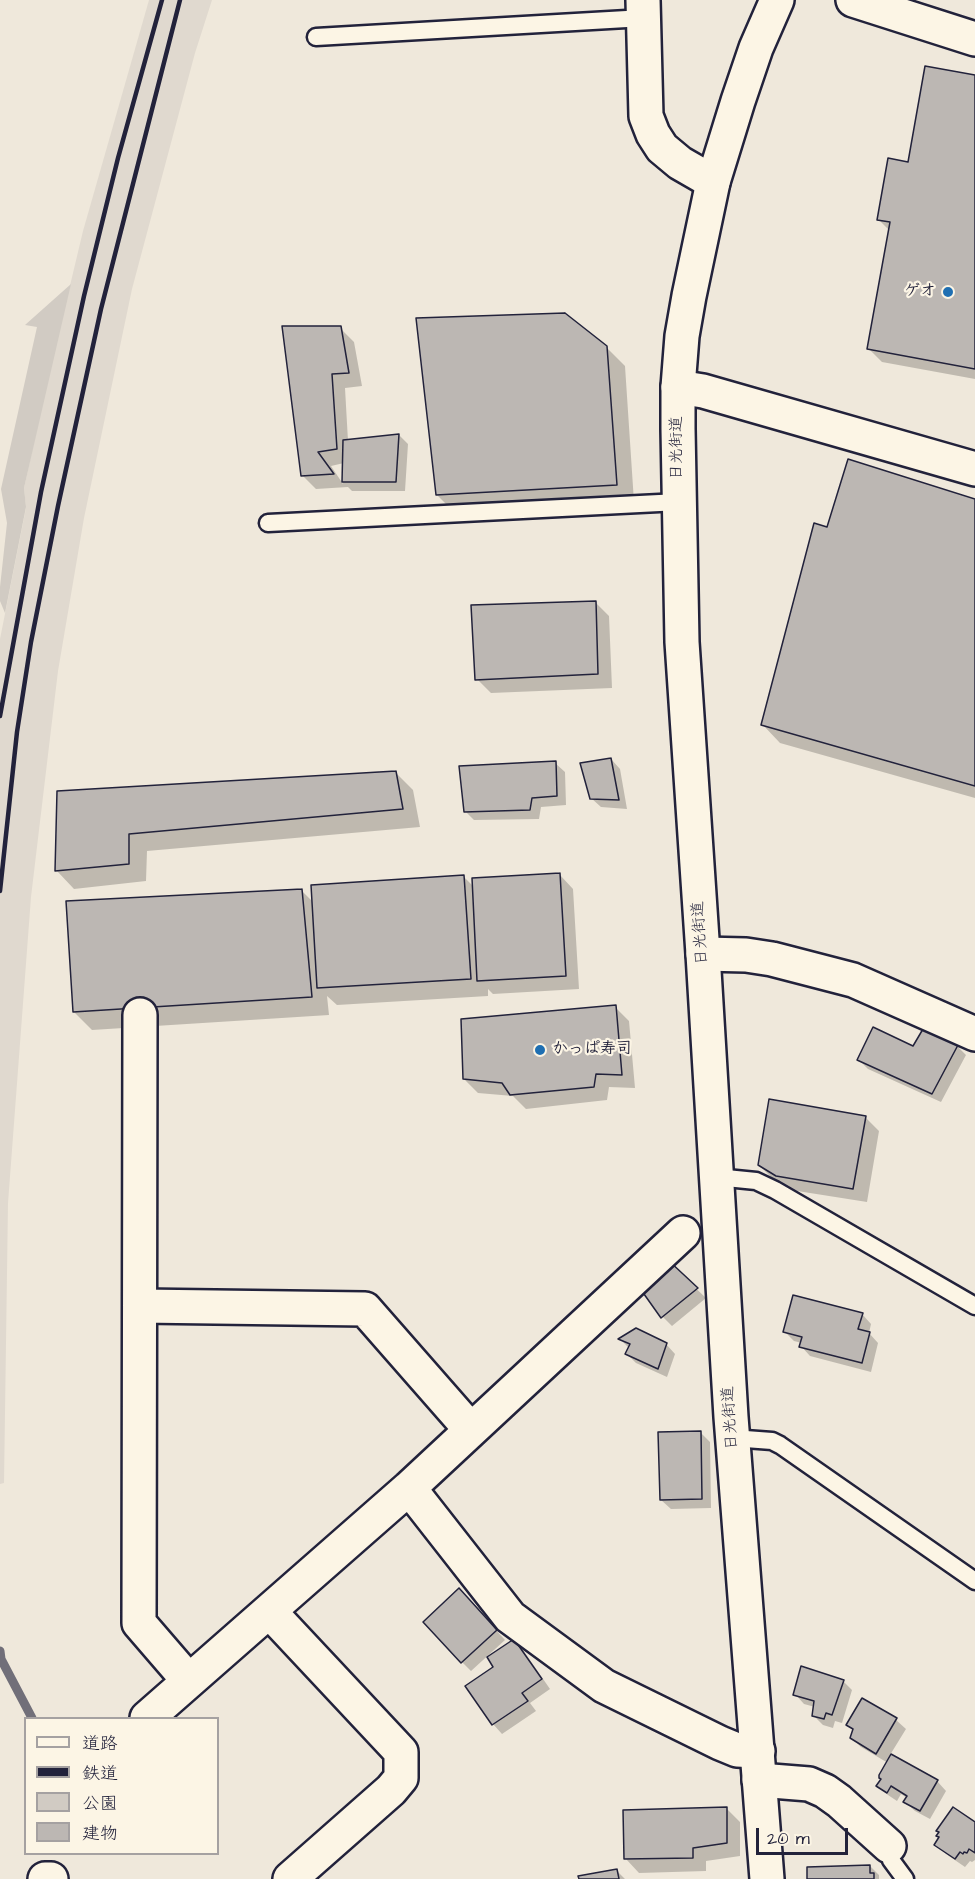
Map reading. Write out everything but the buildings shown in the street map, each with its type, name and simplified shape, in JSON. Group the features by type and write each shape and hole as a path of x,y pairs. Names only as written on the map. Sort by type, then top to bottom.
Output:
{"main road":[{"name":"日光街道","path":"767,1879 732,1438 682,642 678,387 682,336 713,182 756,48 777,0"},
{"path":"853,0 975,39"},
{"path":"644,9 646,116 653,134 662,148 680,163 713,182"},
{"path":"678,387 703,391 975,469"},
{"path":"703,954 746,955 772,959 853,980 975,1034"},
{"path":"140,1015 139,1623 189,1681"},
{"path":"149,1717 409,1488 683,1233"},
{"path":"140,1306 365,1310 471,1430"},
{"path":"409,1488 510,1617 604,1686 736,1750 759,1766 825,1791 889,1846"},
{"path":"269,1611 401,1752 401,1778 391,1790 290,1879"},
{"path":"45,1879 51,1879"}],"lane":[{"path":"316,37 644,9"},
{"path":"268,524 679,502"},
{"path":"716,1177 756,1181 775,1190 975,1306"},
{"path":"732,1438 772,1441 780,1445 975,1581"},
{"path":"889,1846 891,1860 905,1879"}],"shaded area":[{"path":"149,0 212,0 195,53 132,289 84,518 58,671 31,897 8,1203 4,1483 0,1484 0,639 26,508 24,488 48,378 83,231"}],"green space":[{"path":"71,284 24,488 26,507 5,613 0,601 0,587 7,523 1,489 37,327 25,325"}],"waterway":[{"path":"0,1651 1,1659 31,1717"}],"railway":[{"path":"0,716 41,492 84,296 118,158 162,0"},
{"path":"0,891 17,732 31,642 58,506 101,309 180,0"}],"place":[{"name":"ゲオ","path":"948,292"},
{"name":"かっぱ寿司","path":"540,1050"}]}
